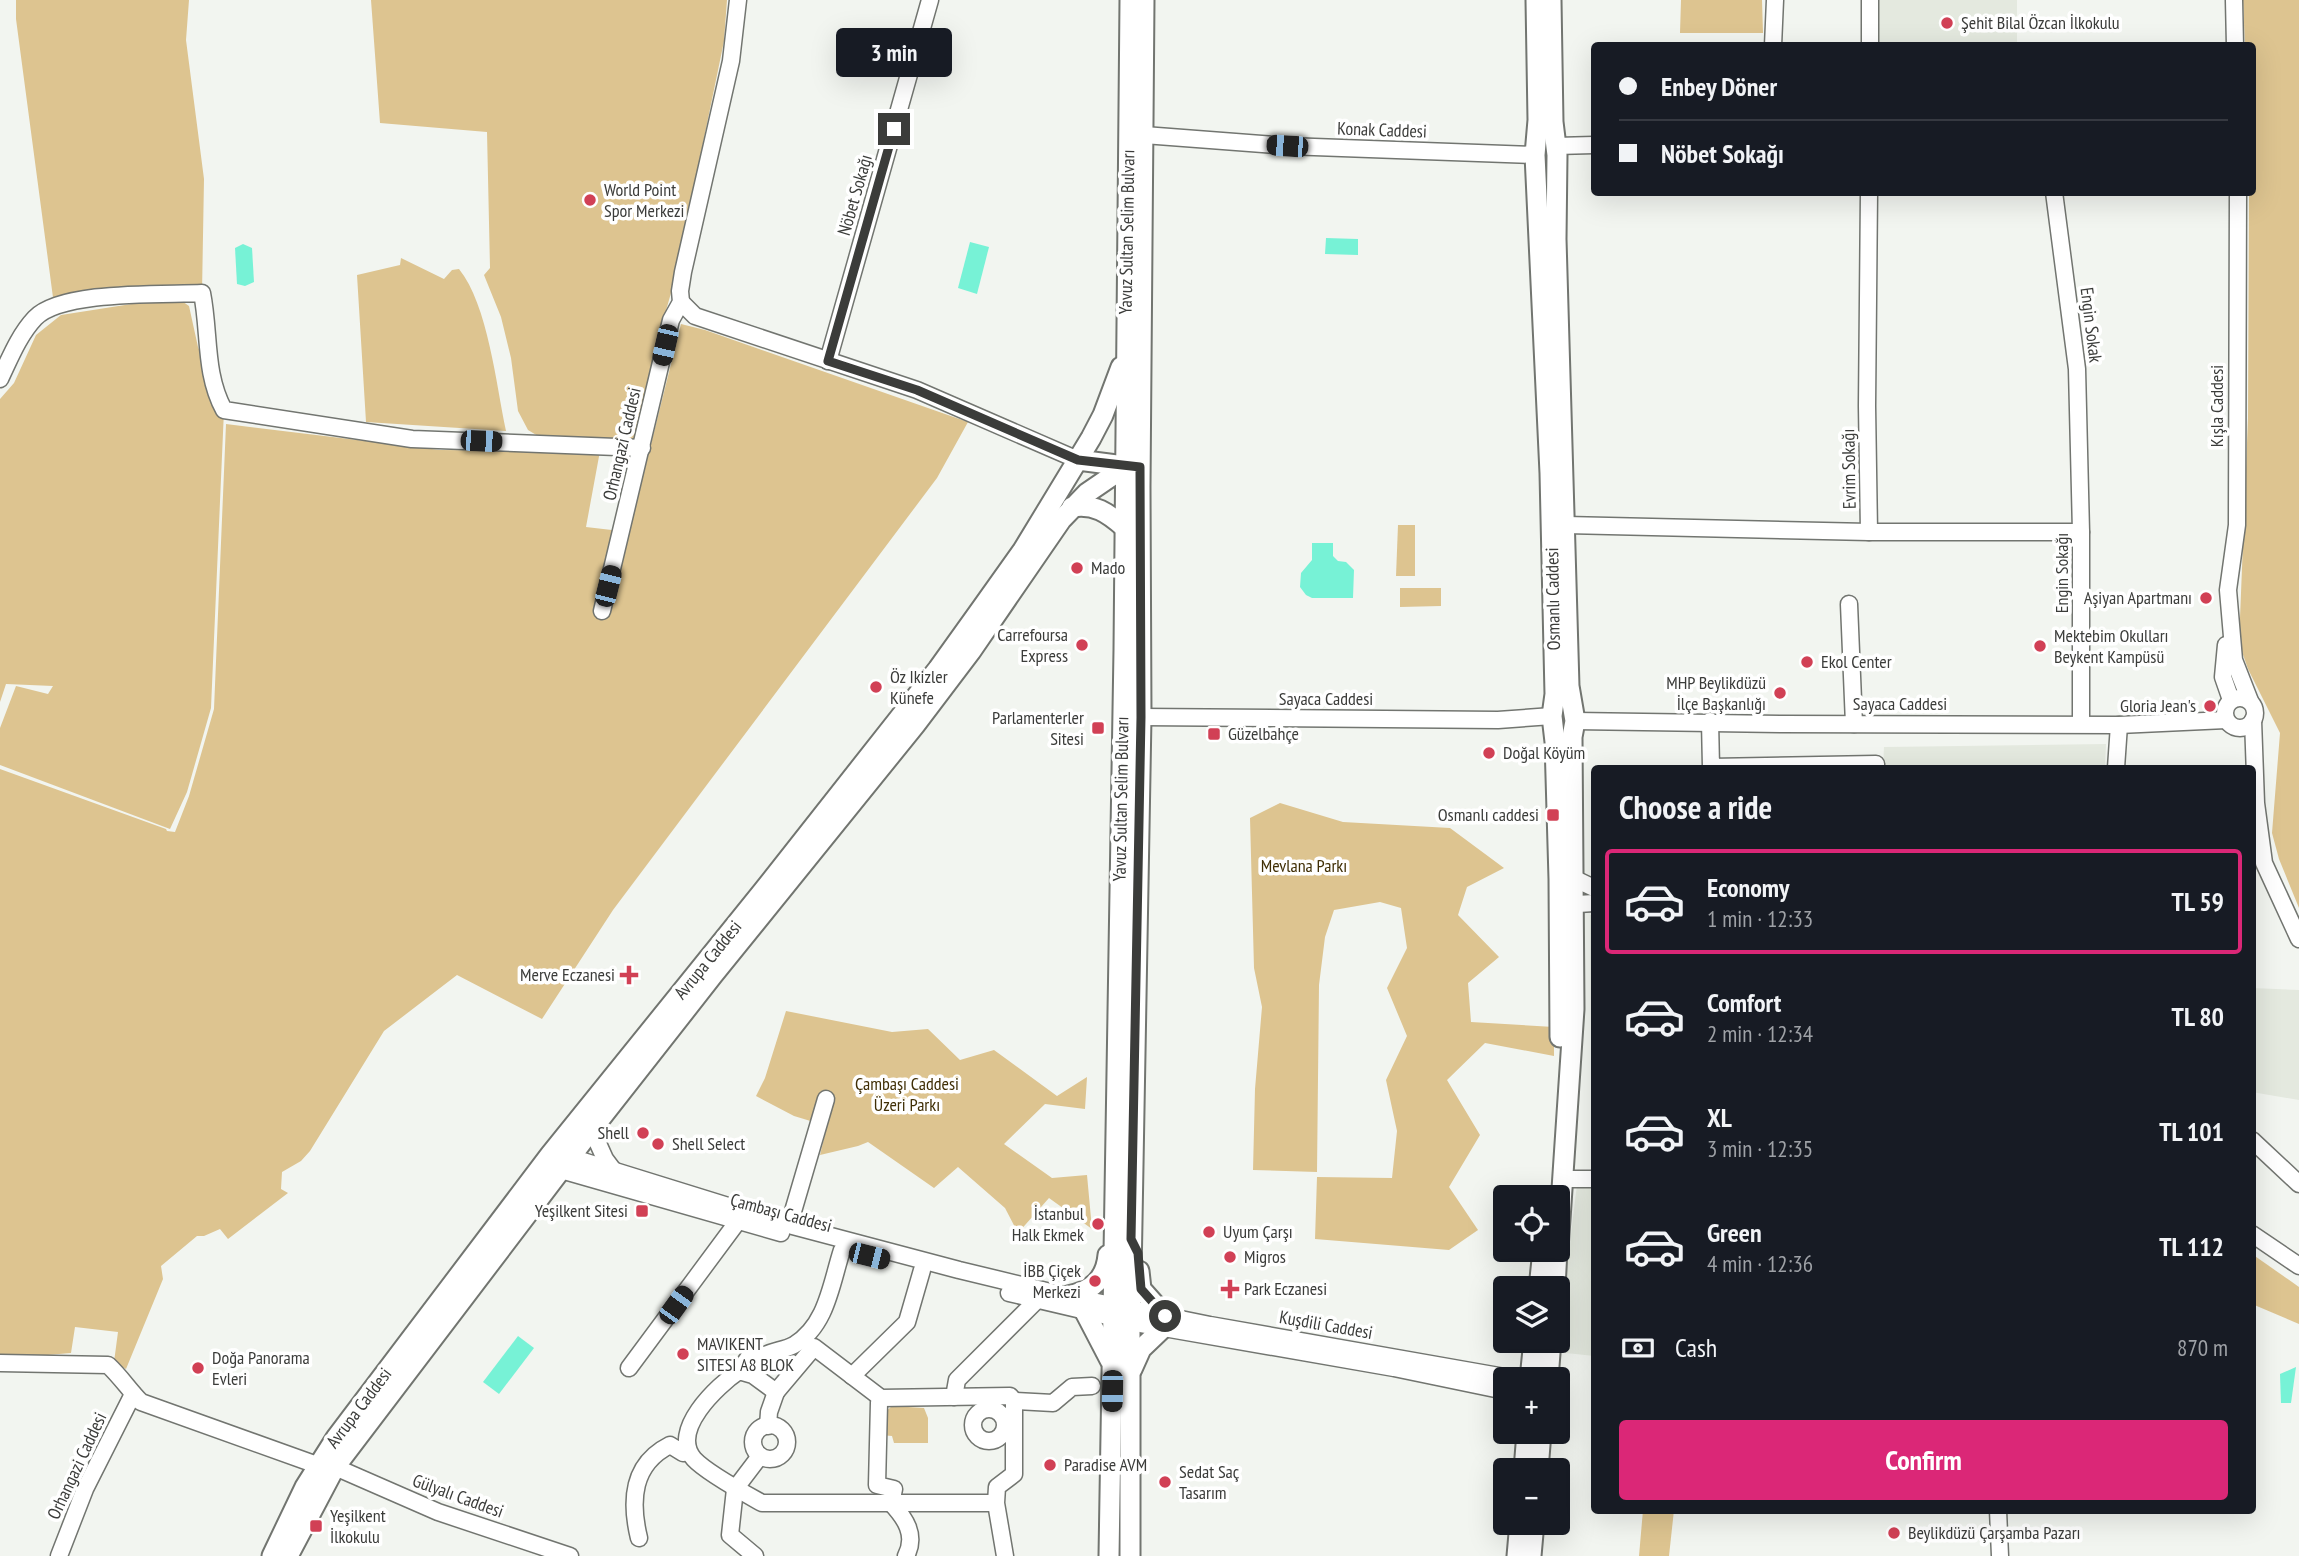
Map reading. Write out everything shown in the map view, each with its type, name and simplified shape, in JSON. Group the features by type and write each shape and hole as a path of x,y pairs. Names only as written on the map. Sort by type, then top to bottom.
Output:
{"main road":[{"name":"Yavuz Sultan Selim Bulvarı","path":"1130,0 1125,353 1133,467 1124,527 1124,650 1131,724"},
{"name":"Yavuz Sultan Selim Bulvarı","path":"1130,1556 1122,1313 1133,467 1144,135 1144,0"},
{"name":"Osmanlı Caddesi","path":"1536,0 1536,155 1550,473 1555,694 1552,717 1574,1009 1563,1185"},
{"name":"Osmanlı Caddesi","path":"1551,0 1569,686 1573,719 1566,879"},
{"path":"1536,155 1549,165 1556,150"},
{"name":"Avrupa Caddesi","path":"271,1556 326,1466 772,881 938,669 1023,550 1103,415 1125,353"},
{"path":"1078,460 1133,467"},
{"name":"Avrupa Caddesi","path":"561,1161 592,1130 915,725 971,651 1061,520 1097,485 1133,467"},
{"path":"1072,507 1100,510 1124,527"},
{"path":"1552,717 1565,706 1573,719"},
{"name":"Osmanlı Caddesi","path":"1549,1185 1560,1052 1567,904"},
{"path":"1069,1296 1084,1292 1103,1276 1107,1267 1108,1250 1123,1239 1138,1253 1141,1289 1164,1322 1122,1370 1085,1311"},
{"name":"Yavuz Sultan Selim Bulvarı","path":"1109,1556 1122,1370"},
{"name":"Avrupa Caddesi","path":"288,1556 326,1466"},
{"path":"1517,1556 1519,1535"},
{"path":"1531,1556 1533,1535"}],"street":[{"name":"Orhangazi Caddesi","path":"602,611 671,320 681,302 683,272 731,61 738,0"},
{"name":"Nöbet Sokağı","path":"828,361 930,0"},
{"path":"1773,42 1775,0"},
{"path":"1864,42 1870,0"},
{"path":"2234,0 2235,42"},
{"name":"Konak Caddesi","path":"1144,135 1287,146 1536,155"},
{"path":"1556,150 1591,145"},
{"path":"1556,150 1591,154"},
{"name":"Evrim Sokağı","path":"1869,196 1869,532 2081,532"},
{"name":"Engin Sokak","path":"2055,196 2077,369 2080,463"},
{"name":"Kışla Caddesi","path":"2230,619 2228,590 2237,525 2238,196"},
{"path":"0,379 24,331 36,316 54,305 83,299 202,293 210,375 215,394 224,410 412,439 642,448"},
{"path":"681,302 695,316 917,390 1078,460"},
{"name":"Engin Sokağı","path":"2080,463 2081,724"},
{"name":"Osmanlı Caddesi","path":"1566,525 1869,532"},
{"path":"1849,604 1854,723"},
{"path":"2230,619 2223,677 2231,700"},
{"path":"2230,619 2237,671 2255,710 2255,765"},
{"path":"2249,701 2241,698 2231,700 2224,710 2226,720 2239,728 2253,720"},
{"name":"Sayaca Caddesi","path":"1131,724 1498,720 1552,717"},
{"name":"Sayaca Caddesi","path":"1573,719 1782,724 2119,725 2226,720"},
{"path":"1710,721 1711,765"},
{"path":"2116,765 2119,725"},
{"path":"1821,765 1876,765"},
{"path":"2256,803 2264,863 2299,939"},
{"path":"1566,879 1591,887"},
{"path":"1567,904 1591,903"},
{"path":"789,1225 826,1099"},
{"path":"592,1130 605,1159 614,1171"},
{"path":"2256,1144 2299,1184"},
{"name":"Çambaşı Caddesi","path":"561,1161 614,1171 789,1225 1069,1296 1122,1313"},
{"name":"Çambaşı Caddesi","path":"561,1161 738,1221 842,1250 1085,1311 1122,1313"},
{"path":"1563,1180 1591,1180"},
{"path":"629,1368 738,1221"},
{"path":"2256,1237 2298,1265"},
{"path":"842,1250 821,1317 814,1329 790,1348 770,1352 760,1360 751,1354 739,1371 726,1380 698,1410 687,1433 687,1445 693,1458 736,1489 762,1503 996,1503"},
{"path":"852,1376 906,1322 922,1270"},
{"path":"954,1397 957,1380 1037,1300"},
{"name":"Kuşdili Caddesi","path":"1122,1313 1493,1389"},
{"name":"Kuşdili Caddesi","path":"1246,1337 1493,1375"},
{"path":"768,1426 769,1412 776,1392 814,1348 881,1398 954,1397 989,1403 1010,1396 1014,1401 1014,1474 997,1487 996,1503 1005,1556"},
{"path":"0,1363 108,1365 124,1379 133,1394"},
{"path":"739,1371 752,1375 776,1392"},
{"path":"1014,1401 1052,1403 1072,1387 1092,1386"},
{"name":"Orhangazi Caddesi","path":"59,1556 85,1489 133,1394"},
{"name":"Gülyalı Caddesi","path":"133,1394 141,1402 155,1408 326,1466 438,1512 570,1556"},
{"path":"881,1398 877,1485 894,1489 891,1503 907,1524 911,1535 910,1549 906,1556"},
{"path":"776,1425 786,1433 787,1447 779,1457 769,1459 760,1456 755,1453 752,1438 762,1426 776,1425"},
{"path":"639,1538 634,1520 639,1475 647,1461 658,1451 670,1445 683,1453 687,1445"},
{"path":"755,1556 730,1535 736,1489 760,1456"},
{"path":"1998,1514 2000,1556"}],"shaded area":[{"name":"Şehit Bilal Özcan İlkokulu","path":"1878,0 2017,0 2017,42 1877,42"},
{"path":"1326,238 1358,239 1358,255 1325,254"},
{"path":"970,242 989,247 977,294 958,288"},
{"path":"243,244 252,248 254,282 245,286 237,284 235,248"},
{"path":"1312,543 1333,543 1333,556 1338,561 1346,562 1354,570 1353,598 1312,598 1300,587 1301,573 1312,560"},
{"path":"2106,744 2105,765 1883,765 1884,747"},
{"path":"1590,915 1591,915 1591,1041"},
{"path":"2256,988 2299,990 2299,1100 2256,1093"},
{"path":"1577,1184 1591,1185 1591,1356 1566,1353 1570,1353 1570,1276 1566,1276 1568,1262 1570,1262"},
{"path":"518,1336 534,1348 499,1394 483,1382"},
{"path":"2296,1367 2291,1403 2281,1403 2280,1374"}],"green space":[{"path":"16,0 189,0 186,40 204,179 202,293 54,305 16,19"},
{"name":"World Point Spor Merkezi","path":"371,0 727,0 724,41 675,279 665,314 641,433 633,442 543,439 528,430 518,411 511,358 501,317 484,275 490,268 487,132 380,123"},
{"path":"1681,0 1762,0 1763,33 1680,33"},
{"path":"2243,0 2299,0 2299,908 2279,859 2272,833 2280,733 2248,669 2239,643 2248,418 2249,196 2256,196 2256,42 2245,42"},
{"path":"401,258 444,279 452,270 459,269 469,284 490,346 506,431 366,422 357,275 400,265"},
{"path":"176,297 189,306 198,347 224,410 211,708 187,792 170,829 0,765 0,728 16,686 48,694 53,686 6,684 0,702 0,399 14,383 36,335 61,315"},
{"path":"681,324 968,422 937,478 613,910 542,1019 457,975 384,1031 310,1151 301,1161 282,1172 281,1189 288,1193 228,1239 220,1229 197,1236 161,1266 163,1279 126,1369 114,1362 118,1332 75,1327 71,1353 0,1359 0,769 175,832 189,796 214,709 226,424 440,450 600,451 586,527 629,532"},
{"path":"1398,525 1415,525 1415,576 1396,576"},
{"path":"1400,588 1441,588 1441,606 1400,607"},
{"name":"Mevlana Parkı","path":"1280,803 1343,822 1450,828 1504,868 1467,887 1458,915 1499,957 1468,983 1471,1022 1554,1027 1554,1056 1485,1043 1447,1080 1480,1135 1449,1187 1478,1230 1449,1250 1315,1239 1317,1177 1392,1178 1397,1131 1386,1080 1407,1036 1387,988 1407,948 1401,908 1380,902 1334,910 1325,937 1319,985 1317,1172 1253,1170 1255,1089 1262,1007 1254,968 1250,818"},
{"name":"Çambaşı Caddesi Üzeri Parkı","path":"786,1011 892,1032 928,1029 960,1060 994,1050 1057,1096 1087,1077 1085,1109 1045,1104 1004,1144 1052,1178 1087,1175 1092,1229 1049,1198 1018,1233 1005,1208 958,1167 934,1188 868,1142 820,1155 827,1126 794,1116 756,1096 765,1078"},
{"path":"2256,1257 2299,1287 2299,1324 2256,1306"},
{"path":"892,1406 924,1408 928,1418 928,1443 894,1443 892,1436 881,1435 883,1414"},
{"path":"1643,1514 1674,1514 1669,1556 1639,1556"}],"place":[{"name":"Şehit Bilal Özcan İlkokulu","path":"1947,23"},
{"name":"World Point Spor Merkezi","path":"590,200"},
{"name":"Mado","path":"1077,568"},
{"name":"Aşiyan Apartmanı","path":"2206,598"},
{"name":"Carrefoursa Express","path":"1082,645"},
{"name":"Mektebim Okulları Beykent Kampüsü","path":"2040,646"},
{"name":"Ekol Center","path":"1807,662"},
{"name":"Öz Ikizler Künefe","path":"876,687"},
{"name":"MHP Beylikdüzü İlçe Başkanlığı","path":"1780,693"},
{"name":"Gloria Jean's","path":"2210,706"},
{"name":"Parlamenterler Sitesi","path":"1098,728"},
{"name":"Güzelbahçe","path":"1214,734"},
{"name":"Doğal Köyüm","path":"1489,753"},
{"name":"Osmanlı caddesi","path":"1553,815"},
{"name":"Merve Eczanesi","path":"629,975"},
{"name":"Shell","path":"643,1133"},
{"name":"Shell Select","path":"658,1144"},
{"name":"Yeşilkent Sitesi","path":"642,1211"},
{"name":"İstanbul Halk Ekmek","path":"1098,1224"},
{"name":"Uyum Çarşı","path":"1209,1232"},
{"name":"Migros","path":"1230,1257"},
{"name":"İBB Çiçek Merkezi","path":"1095,1281"},
{"name":"Park Eczanesi","path":"1230,1289"},
{"name":"MAVIKENT SITESI A8 BLOK","path":"683,1354"},
{"name":"Doğa Panorama Evleri","path":"198,1368"},
{"name":"Paradise AVM","path":"1050,1465"},
{"name":"Sedat Saç Tasarım","path":"1165,1482"},
{"name":"Yeşilkent İlkokulu","path":"316,1526"},
{"name":"Beylikdüzü Çarşamba Pazarı","path":"1894,1533"}],"route":[{"path":"894,129 828,361 917,390 1022,438 1078,460 1140,467 1141,717 1131,1239 1138,1253 1141,1289 1165,1316"}]}
